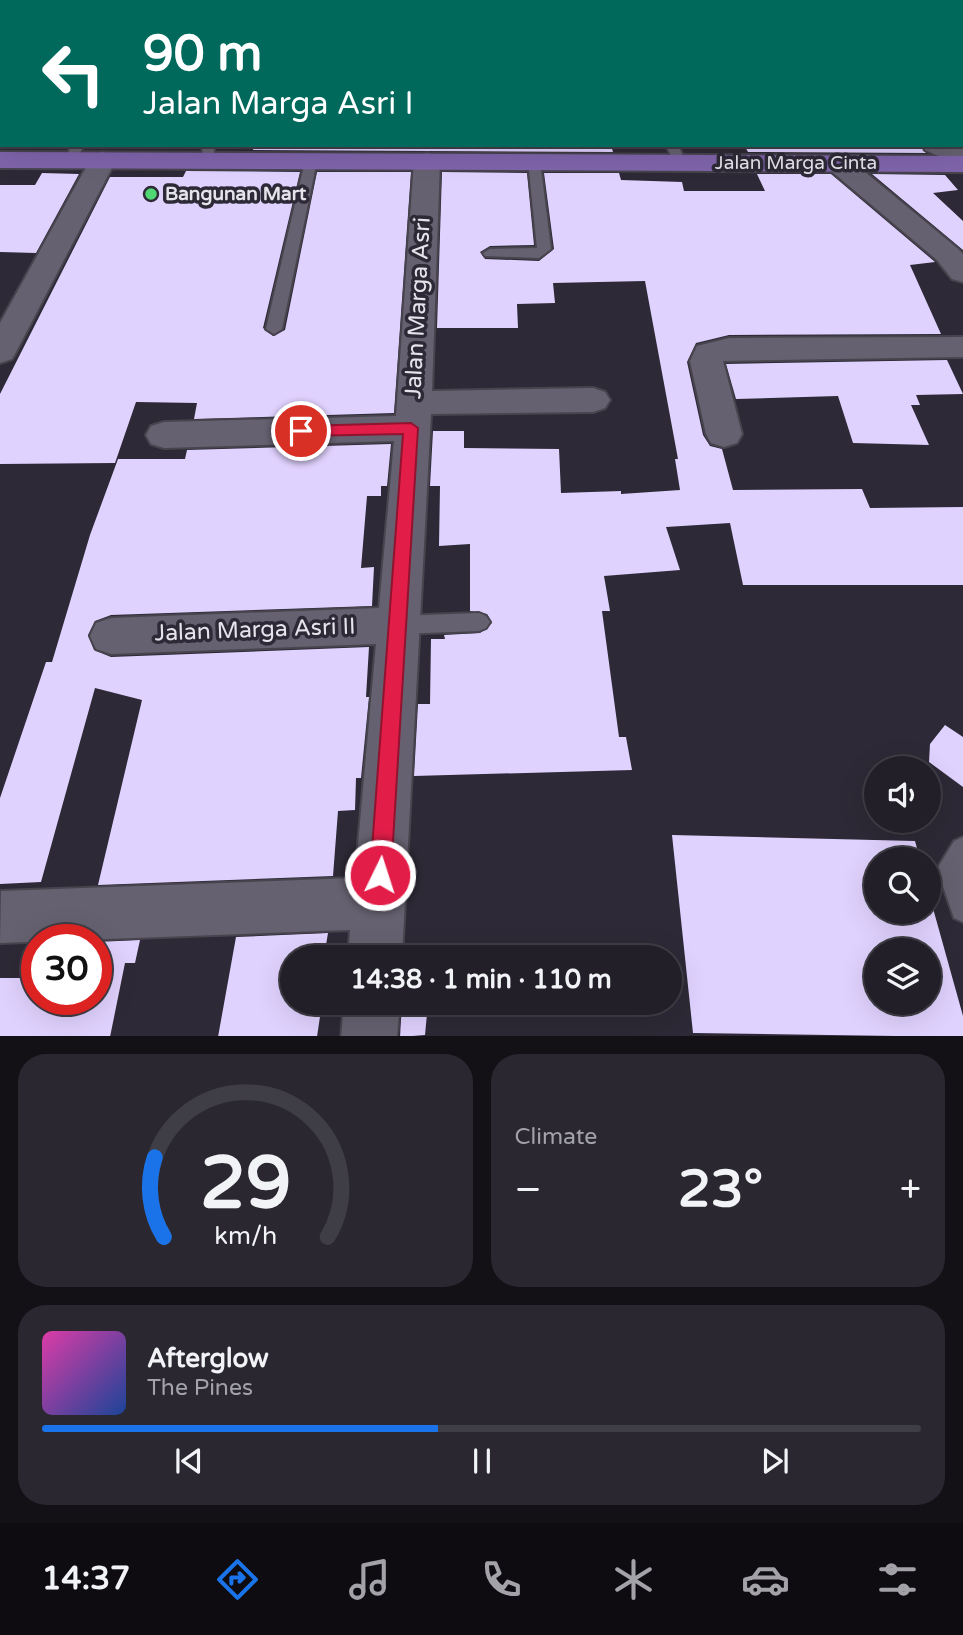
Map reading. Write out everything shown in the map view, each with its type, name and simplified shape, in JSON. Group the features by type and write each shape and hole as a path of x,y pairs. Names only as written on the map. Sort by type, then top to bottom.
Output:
{"main road":[{"name":"Jalan Marga Cinta","path":"0,160 84,155 209,153 311,161 534,161 676,154 839,163 963,162"}],"street":[{"path":"937,147 963,162"},
{"path":"0,352 84,155"},
{"name":"Jalan Marga Asri","path":"376,945 427,161"},
{"path":"839,163 947,254 963,273"},
{"path":"723,434 706,361 709,353 729,349 963,347"},
{"path":"164,435 593,400"},
{"name":"Jalan Marga Asri II","path":"111,636 398,625"},
{"path":"1,917 379,903"},
{"path":"369,1036 371,1015"}],"lane":[{"path":"274,329 311,161"},
{"path":"490,253 539,254 544,249 534,161"},
{"path":"398,625 479,622"},
{"path":"963,850 950,869 963,909"}],"building":[{"path":"254,147 612,147 613,152 253,150"},
{"path":"745,147 922,147 926,153 748,152"},
{"path":"186,171 300,172 263,328 273,336 285,330 317,172 411,172 394,413 194,419 197,403 136,402 115,463 0,464 0,394 110,177 183,177"},
{"path":"442,172 527,173 534,245 490,246 480,252 485,259 539,261 554,249 544,173 619,173 621,180 682,182 684,191 765,191 757,174 831,174 935,262 910,265 941,334 729,335 696,343 687,362 703,435 710,446 722,449 733,490 862,489 870,508 963,507 963,585 743,585 730,523 666,527 680,570 604,576 610,611 602,611 619,737 626,737 632,770 414,776 418,704 430,704 431,639 445,639 444,635 480,633 492,623 487,614 470,611 470,544 439,546 440,486 430,486 433,431 464,431 464,448 559,449 561,493 621,491 621,494 680,490 675,459 678,459 645,281 553,283 555,303 517,304 518,328 437,328"},
{"path":"42,173 79,174 36,253 0,252 0,185 35,185"},
{"path":"872,174 945,175 958,190 933,193 963,221 963,250"},
{"path":"947,360 963,394 916,395 920,405 911,405 929,445 853,443 838,396 736,399 726,364"},
{"path":"391,444 387,486 381,486 381,496 367,496 361,568 374,567 372,606 111,615 95,621 88,635 94,650 111,657 369,647 366,697 369,697 361,778 356,778 355,810 338,811 333,876 98,885 142,700 95,688 41,882 0,884 0,798 46,662 52,662 90,535 118,459 185,459 187,450"},
{"path":"945,725 963,737 963,787 941,771 941,756 929,756 930,744"},
{"path":"672,835 915,841 917,847 864,847 864,924 937,924 963,1016 963,1036 693,1033"},
{"path":"328,933 326,945 280,945 280,1015 320,1015 317,1036 218,1036 236,937"},
{"path":"140,940 135,963 125,963 110,1036 0,1036 0,978 21,978 21,1015 112,1015 112,941"},
{"path":"401,1015 427,1015 425,1035 400,1036"}],"place":[{"name":"Bangunan Mart","path":"151,194"}],"route":[{"path":"301,431 411,428 380,875"}]}
